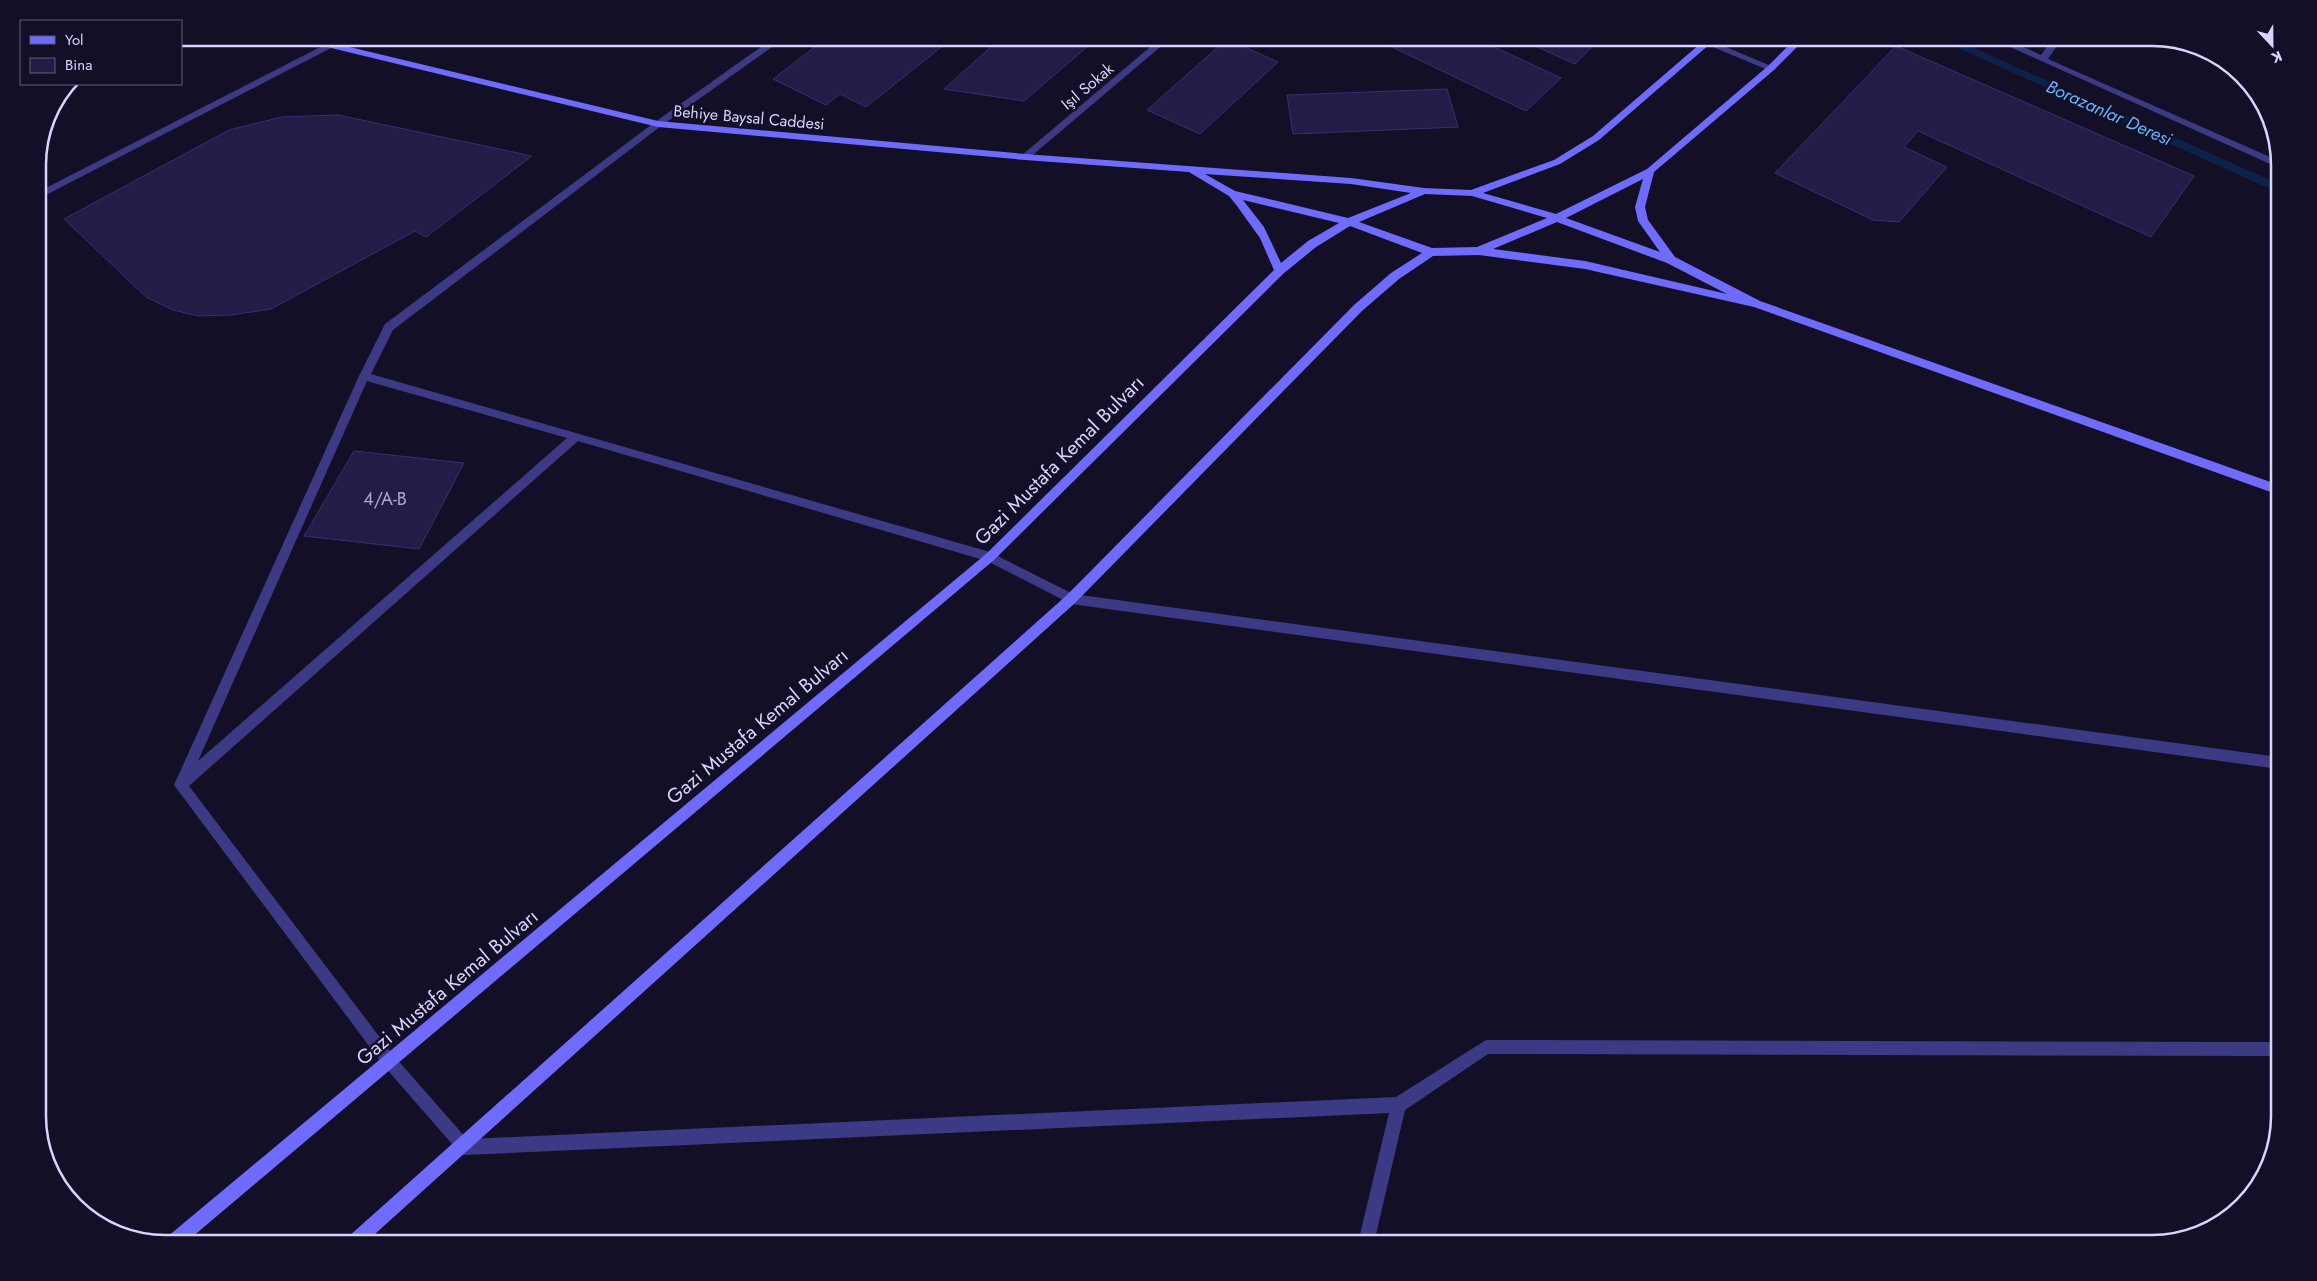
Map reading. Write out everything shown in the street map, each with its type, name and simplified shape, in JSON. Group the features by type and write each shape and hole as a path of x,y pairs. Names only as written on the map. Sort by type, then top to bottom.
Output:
{"main road":[{"path":"1472,193 1557,162 1596,138 1704,46"},
{"path":"1480,251 1557,218 1650,171 1794,46"},
{"name":"Behiye Baysal Caddesi","path":"338,47 658,124 1024,157 1351,181 1424,191 1472,193"},
{"path":"1188,168 1232,194 1257,221 1269,242 1279,271"},
{"path":"1650,171 1640,207 1643,221 1671,260"},
{"name":"Gazi Mustafa Kemal Bulvarı","path":"184,1235 990,557 1279,271 1312,244 1349,222 1424,191"},
{"path":"1472,193 1557,218 1671,260 1756,304"},
{"path":"1232,194 1349,222 1431,252 1480,251 1585,265 1756,304 2270,487"},
{"path":"364,1235 1071,599 1358,308 1395,276 1431,252"}],"street":[{"name":"Işıl Sokak","path":"1024,157 1158,46"},
{"path":"1724,46 1771,68"},
{"path":"2012,46 2270,161"},
{"path":"2043,59 2053,46"},
{"path":"47,191 326,47"},
{"path":"181,785 364,376 389,327 658,124 769,47"},
{"path":"364,376 990,557 1071,599 2271,762"},
{"path":"181,785 576,436"},
{"path":"181,785 389,1061 464,1147 1398,1105 1486,1047 2271,1049"},
{"path":"1368,1235 1398,1105"}],"building":[{"path":"1219,46 1244,46 1278,62 1200,134 1147,110"},
{"path":"1391,46 1493,46 1561,78 1526,111"},
{"path":"1536,46 1593,46 1575,64"},
{"path":"1896,46 2194,176 2151,237 1918,131 1904,147 1947,167 1899,222 1873,220 1775,173"},
{"path":"815,47 942,47 866,107 840,94 826,105 773,79"},
{"path":"991,47 1087,47 1024,101 944,89"},
{"path":"1447,89 1458,127 1293,134 1287,95"},
{"path":"338,115 532,156 426,237 415,231 271,309 231,315 198,316 173,310 146,297 64,219 229,130 282,117"},
{"path":"354,451 464,463 419,549 304,536"}],"waterway":[{"name":"Borazanlar Deresi","path":"1959,46 2270,185"}]}
